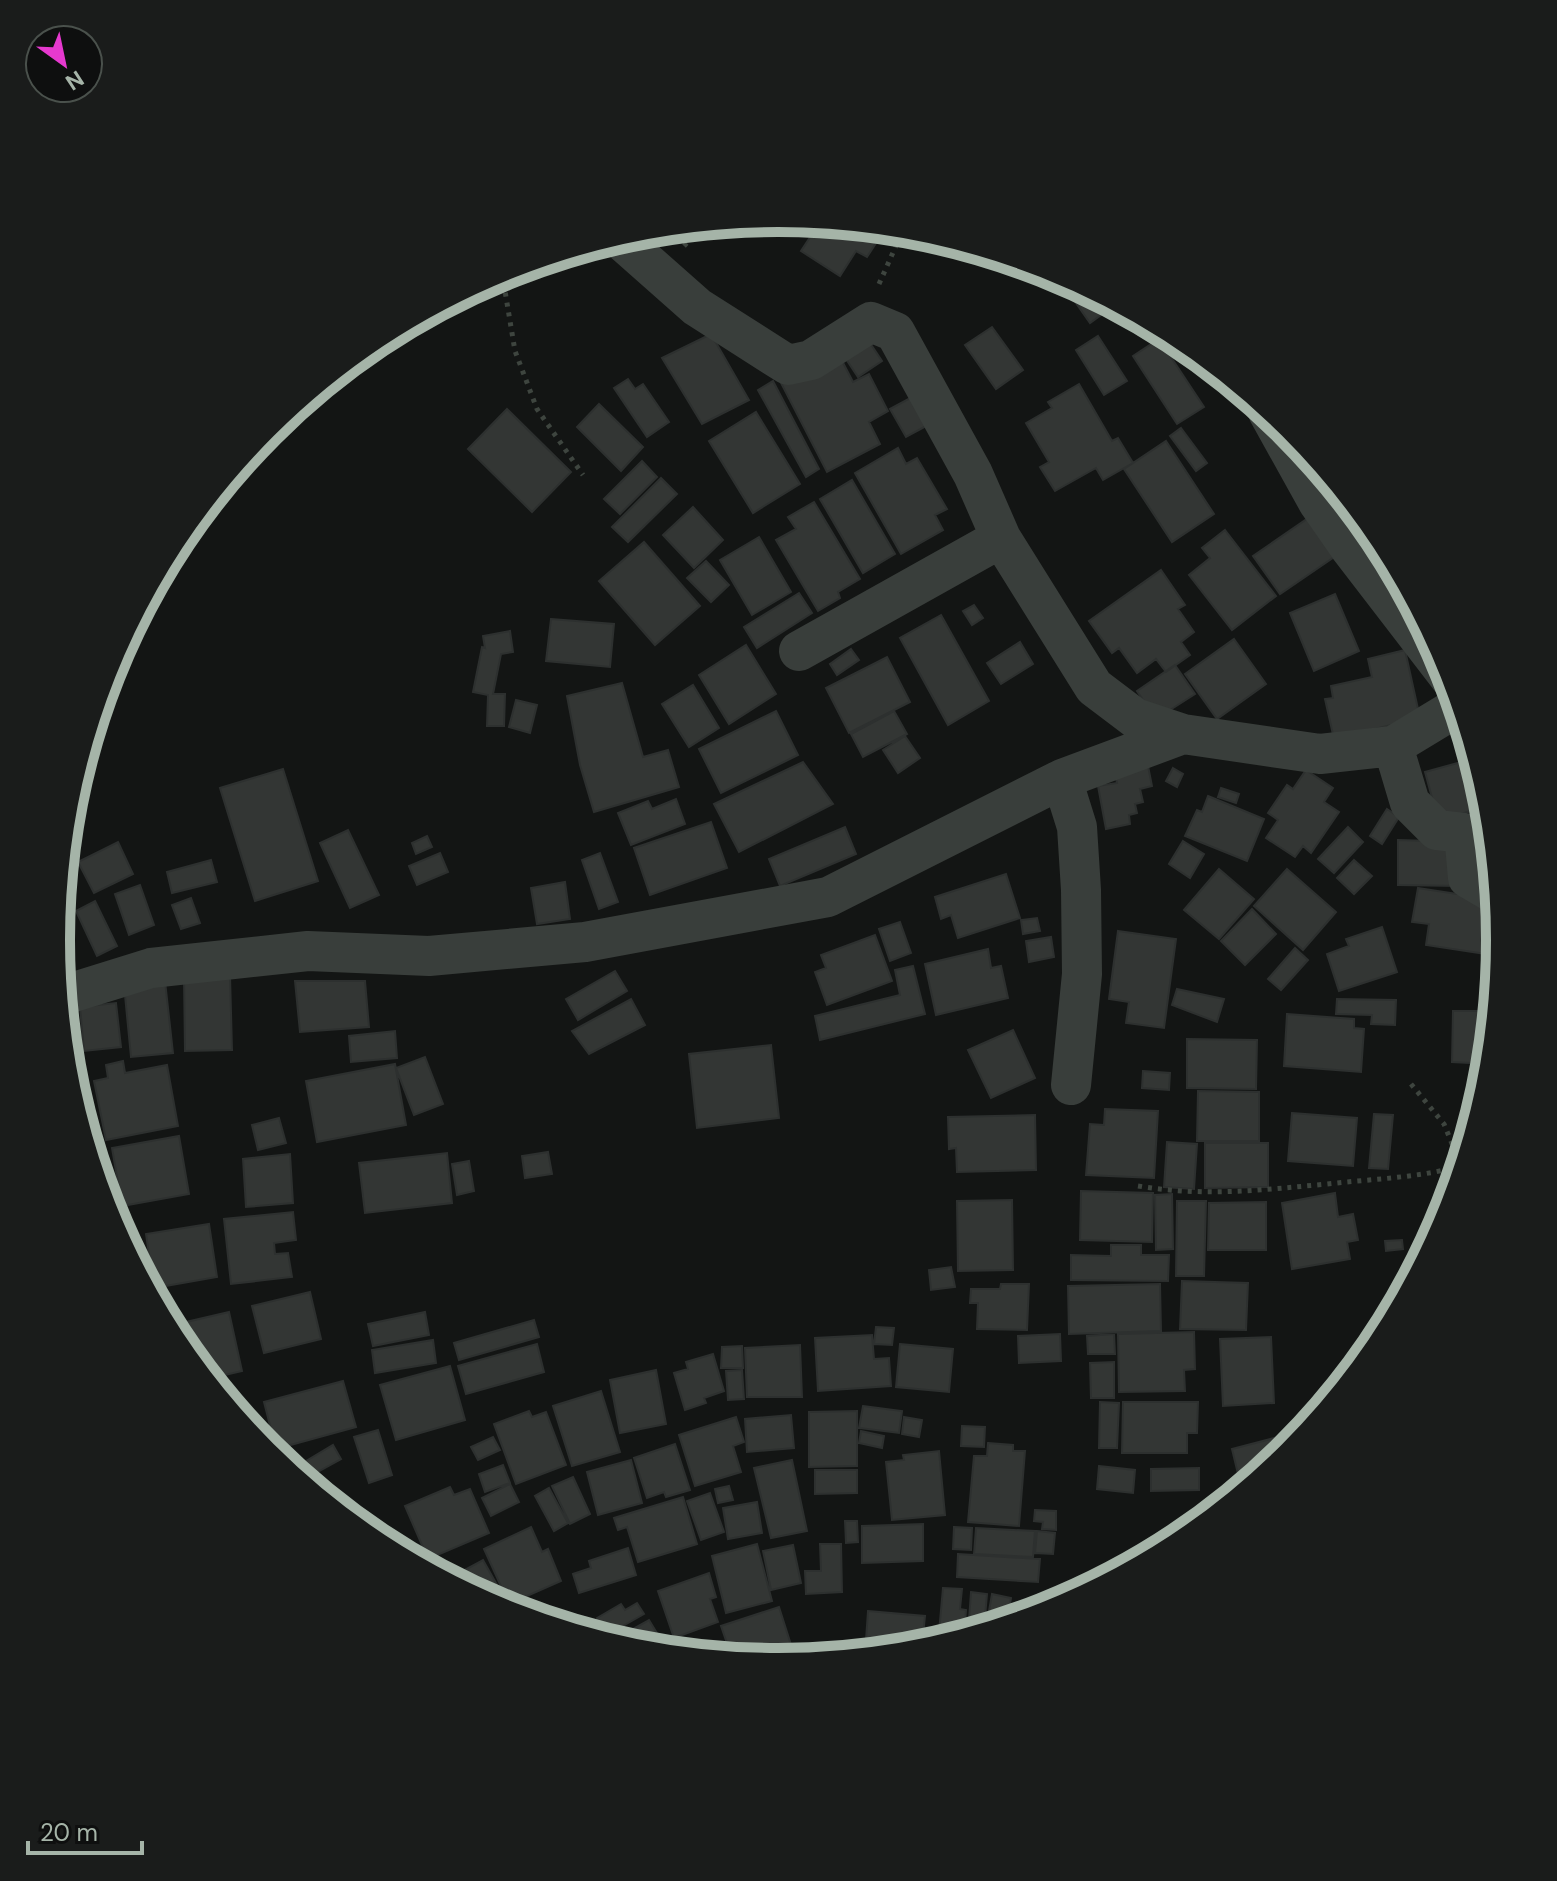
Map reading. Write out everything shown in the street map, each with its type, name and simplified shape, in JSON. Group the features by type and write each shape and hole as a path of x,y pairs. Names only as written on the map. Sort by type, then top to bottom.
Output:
{"street":[{"path":"630,248 697,307 788,365 811,360 871,322 895,332 973,474 1001,538 1094,687 1135,718 1183,734 1320,754 1393,746 1449,712"},
{"path":"1293,455 1373,582 1416,632"},
{"path":"799,651 1001,538"},
{"path":"72,992 151,968 308,951 429,956 585,942 828,897 1062,779 1183,734"},
{"path":"1393,746 1410,803 1437,830 1464,833 1468,878 1484,888"},
{"path":"1062,779 1077,827 1081,890 1082,974 1071,1085"}],"path":[{"path":"871,322 875,293 897,243"},
{"path":"504,287 515,351 537,409 583,475"},
{"path":"1411,1084 1444,1124 1455,1151"},
{"path":"1138,1186 1187,1194 1265,1192 1449,1169"}],"building":[{"path":"812,233 879,239 867,257 856,251 840,276 801,251"},
{"path":"1071,295 1105,312 1090,323"},
{"path":"992,327 1023,370 996,389 965,345"},
{"path":"711,334 749,400 702,424 662,358"},
{"path":"1098,336 1127,381 1104,395 1076,350"},
{"path":"866,337 882,361 858,377 842,353"},
{"path":"1156,341 1163,346 1204,407 1177,424 1133,356"},
{"path":"837,351 853,382 869,374 888,411 869,422 880,444 827,472 780,381"},
{"path":"628,379 635,389 643,384 669,422 647,437 614,388"},
{"path":"773,381 819,469 806,477 758,390"},
{"path":"1079,384 1112,441 1118,438 1133,463 1103,480 1096,468 1055,491 1040,467 1049,462 1026,423 1052,408 1048,402"},
{"path":"912,397 928,425 906,437 890,409"},
{"path":"599,404 643,447 621,471 577,427"},
{"path":"507,409 571,472 532,512 468,449"},
{"path":"756,412 800,484 753,513 709,441"},
{"path":"1181,428 1207,463 1196,471 1170,436"},
{"path":"1166,441 1214,514 1172,542 1124,469"},
{"path":"898,448 906,464 917,458 947,509 935,515 943,530 901,554 855,473"},
{"path":"642,461 657,477 620,514 604,499"},
{"path":"661,478 677,494 628,542 612,527"},
{"path":"852,480 895,554 863,573 820,499"},
{"path":"814,502 860,579 838,592 840,598 818,611 776,540 796,529 788,517"},
{"path":"693,507 723,540 694,568 663,535"},
{"path":"1317,512 1343,551 1280,594 1253,556"},
{"path":"1225,530 1276,596 1232,630 1189,575 1210,558 1202,548"},
{"path":"759,537 791,592 752,615 720,560"},
{"path":"644,542 700,606 655,645 599,581"},
{"path":"706,561 729,585 711,602 687,578"},
{"path":"1161,570 1185,605 1178,609 1194,632 1181,642 1190,655 1166,672 1156,659 1137,673 1119,648 1112,653 1089,621"},
{"path":"799,593 812,613 757,648 744,627"},
{"path":"1335,594 1359,651 1314,671 1290,613"},
{"path":"974,605 983,618 972,625 963,611"},
{"path":"941,615 989,701 948,725 900,638"},
{"path":"551,619 614,624 610,667 546,661"},
{"path":"510,631 513,652 501,654 493,694 505,694 504,726 487,726 488,695 473,692 482,647 485,648 483,636"},
{"path":"1234,639 1266,684 1217,719 1185,674"},
{"path":"1020,642 1033,664 1001,684 987,663"},
{"path":"746,645 776,694 729,724 699,675"},
{"path":"851,649 859,660 837,675 830,664"},
{"path":"1405,650 1420,718 1334,739 1325,699 1333,698 1331,686 1372,677 1368,659"},
{"path":"887,657 910,702 849,733 826,688"},
{"path":"1175,665 1195,694 1156,719 1137,691"},
{"path":"622,683 643,757 668,750 679,787 594,812 580,765 567,696"},
{"path":"693,685 719,728 689,747 662,704"},
{"path":"516,700 537,705 530,733 509,727"},
{"path":"776,711 798,755 721,793 699,749"},
{"path":"894,711 907,734 863,757 851,734"},
{"path":"905,736 920,758 898,773 883,750"},
{"path":"1464,761 1474,810 1438,820 1425,772"},
{"path":"803,762 833,804 739,852 714,804"},
{"path":"1148,766 1152,786 1140,789 1143,802 1135,804 1137,813 1129,815 1130,824 1106,829 1098,786 1117,783 1115,772"},
{"path":"1173,768 1183,774 1177,787 1166,781"},
{"path":"283,769 318,881 255,901 220,788"},
{"path":"1306,770 1333,788 1324,802 1339,812 1311,853 1303,846 1295,857 1266,838 1278,820 1268,813 1287,785 1293,789"},
{"path":"1221,788 1239,794 1236,803 1218,797"},
{"path":"1208,796 1264,819 1247,861 1185,836 1197,810 1202,812"},
{"path":"676,799 685,824 631,845 618,813 648,801 652,809"},
{"path":"1387,809 1399,817 1382,844 1370,836"},
{"path":"711,822 727,868 650,895 634,848"},
{"path":"845,827 856,854 780,886 769,859"},
{"path":"1348,827 1363,842 1334,873 1318,859"},
{"path":"348,830 379,895 350,908 320,843"},
{"path":"427,836 432,847 416,854 412,843"},
{"path":"1475,836 1479,836 1482,861 1474,861"},
{"path":"1398,840 1463,842 1458,886 1398,885"},
{"path":"1183,841 1204,854 1190,878 1169,864"},
{"path":"118,842 133,874 94,893 78,862"},
{"path":"440,853 448,872 417,885 409,866"},
{"path":"600,853 618,902 599,909 582,860"},
{"path":"211,860 217,882 172,893 167,872"},
{"path":"1354,860 1372,876 1354,894 1337,878"},
{"path":"1219,869 1254,899 1219,939 1184,910"},
{"path":"1287,869 1336,912 1303,950 1254,906"},
{"path":"1006,874 1020,918 958,938 951,915 941,919 935,897"},
{"path":"565,882 570,919 537,924 531,888"},
{"path":"140,885 154,925 129,935 115,894"},
{"path":"1418,888 1485,898 1486,954 1426,945 1429,924 1412,922"},
{"path":"191,898 200,923 181,929 172,905"},
{"path":"95,901 117,946 97,956 76,911"},
{"path":"1252,909 1276,934 1245,965 1221,941"},
{"path":"1037,918 1040,931 1023,934 1021,920"},
{"path":"900,922 911,953 890,961 879,929"},
{"path":"1382,927 1397,972 1339,991 1327,954 1349,946 1346,939"},
{"path":"1118,931 1176,939 1164,1028 1126,1023 1129,1002 1109,999"},
{"path":"875,935 892,981 827,1005 815,972 826,968 821,955"},
{"path":"1051,937 1054,957 1029,962 1026,941"},
{"path":"1295,948 1308,960 1281,990 1268,979"},
{"path":"988,949 991,968 1001,966 1008,998 936,1015 925,964"},
{"path":"913,966 925,1014 820,1040 815,1016 900,995 895,970"},
{"path":"615,971 627,991 578,1020 566,999"},
{"path":"230,975 232,1050 185,1051 184,977"},
{"path":"165,981 173,1053 131,1057 124,985"},
{"path":"295,981 365,981 369,1027 300,1032"},
{"path":"1177,989 1224,999 1217,1022 1172,1005"},
{"path":"631,999 645,1025 589,1054 572,1031"},
{"path":"1337,999 1396,1000 1395,1025 1371,1024 1372,1015 1336,1014"},
{"path":"116,1003 121,1047 84,1051 80,1007"},
{"path":"1453,1011 1483,1011 1476,1063 1452,1062"},
{"path":"1287,1014 1354,1019 1354,1028 1364,1029 1361,1072 1284,1066"},
{"path":"1013,1030 1035,1078 991,1098 968,1050"},
{"path":"395,1031 397,1058 351,1062 349,1036"},
{"path":"1187,1039 1257,1040 1256,1089 1187,1088"},
{"path":"771,1045 779,1118 697,1128 689,1054"},
{"path":"425,1057 443,1104 414,1115 396,1068"},
{"path":"123,1061 125,1073 167,1065 178,1126 106,1140 94,1081 108,1078 106,1065"},
{"path":"395,1064 406,1125 317,1142 306,1081"},
{"path":"1143,1071 1170,1073 1169,1090 1142,1088"},
{"path":"1198,1091 1259,1092 1259,1141 1197,1141"},
{"path":"1105,1109 1158,1111 1154,1178 1086,1175 1090,1124 1104,1125"},
{"path":"1292,1113 1357,1118 1353,1166 1288,1161"},
{"path":"1374,1114 1393,1115 1388,1169 1369,1168"},
{"path":"1035,1115 1036,1170 957,1172 956,1148 949,1149 948,1117"},
{"path":"279,1118 286,1143 258,1150 252,1125"},
{"path":"179,1136 189,1194 122,1206 112,1148"},
{"path":"1167,1142 1197,1144 1194,1189 1164,1187"},
{"path":"1205,1143 1268,1143 1268,1187 1205,1188"},
{"path":"548,1152 552,1174 525,1178 522,1156"},
{"path":"447,1153 452,1203 365,1213 359,1163"},
{"path":"290,1154 293,1203 246,1207 243,1159"},
{"path":"469,1161 474,1191 457,1195 452,1164"},
{"path":"1081,1191 1153,1193 1152,1242 1080,1240"},
{"path":"1335,1193 1338,1217 1353,1214 1358,1240 1347,1242 1350,1259 1292,1269 1282,1203"},
{"path":"1172,1194 1173,1249 1156,1250 1155,1195"},
{"path":"1012,1200 1013,1270 958,1271 957,1201"},
{"path":"1177,1201 1206,1201 1204,1276 1176,1276"},
{"path":"1266,1202 1266,1250 1208,1250 1209,1203"},
{"path":"293,1212 296,1240 274,1243 275,1254 288,1253 292,1277 231,1284 224,1219"},
{"path":"209,1224 217,1277 161,1287 151,1269 146,1234"},
{"path":"1402,1240 1403,1249 1386,1251 1385,1241"},
{"path":"1111,1245 1141,1245 1141,1255 1169,1255 1168,1281 1071,1280 1071,1255 1111,1256"},
{"path":"951,1267 955,1287 931,1290 929,1270"},
{"path":"1182,1281 1248,1283 1246,1330 1180,1329"},
{"path":"1001,1284 1029,1284 1027,1330 977,1329 978,1303 970,1303 971,1289 1000,1289"},
{"path":"1160,1284 1161,1331 1069,1334 1068,1286"},
{"path":"310,1292 321,1339 264,1353 252,1306"},
{"path":"229,1312 242,1371 220,1376 182,1323"},
{"path":"425,1312 429,1335 373,1346 368,1324"},
{"path":"534,1320 539,1337 459,1360 454,1343"},
{"path":"876,1327 894,1328 892,1345 874,1344"},
{"path":"1194,1332 1195,1369 1184,1370 1185,1391 1119,1392 1118,1334"},
{"path":"1060,1334 1061,1361 1019,1363 1018,1336"},
{"path":"1114,1334 1115,1354 1088,1354 1087,1336"},
{"path":"872,1335 874,1359 889,1358 891,1386 818,1391 815,1338"},
{"path":"1271,1337 1274,1403 1223,1406 1220,1339"},
{"path":"433,1340 436,1363 375,1373 372,1350"},
{"path":"537,1344 544,1372 466,1394 458,1366"},
{"path":"900,1344 953,1349 949,1392 896,1387"},
{"path":"800,1345 802,1397 747,1397 745,1348"},
{"path":"742,1346 743,1368 721,1368 722,1347"},
{"path":"713,1354 724,1391 704,1398 706,1403 685,1410 674,1373 688,1369 686,1362"},
{"path":"1114,1362 1114,1398 1091,1398 1090,1363"},
{"path":"450,1366 465,1420 396,1440 380,1385"},
{"path":"656,1370 666,1424 620,1433 610,1380"},
{"path":"742,1370 744,1399 728,1400 726,1371"},
{"path":"343,1381 356,1427 284,1447 273,1435 264,1402"},
{"path":"601,1391 620,1452 572,1466 553,1406"},
{"path":"1100,1402 1119,1403 1117,1448 1099,1448"},
{"path":"1123,1402 1198,1402 1197,1433 1187,1433 1187,1453 1122,1453"},
{"path":"863,1406 902,1411 899,1433 859,1428"},
{"path":"529,1411 532,1417 546,1412 566,1465 516,1484 494,1424"},
{"path":"857,1411 857,1466 809,1467 809,1412"},
{"path":"791,1415 794,1448 747,1452 745,1419"},
{"path":"736,1417 744,1442 733,1446 741,1472 695,1486 679,1435"},
{"path":"904,1417 922,1420 919,1437 902,1434"},
{"path":"962,1426 985,1427 984,1447 961,1446"},
{"path":"378,1430 392,1475 369,1483 354,1437"},
{"path":"861,1431 884,1436 882,1448 859,1443"},
{"path":"1284,1435 1248,1471 1238,1474 1232,1449"},
{"path":"493,1437 500,1450 478,1460 471,1447"},
{"path":"988,1443 1013,1445 1013,1451 1025,1451 1019,1526 968,1522 974,1456 987,1456"},
{"path":"675,1444 690,1490 666,1497 664,1492 647,1498 634,1458"},
{"path":"333,1445 341,1459 314,1474 306,1461"},
{"path":"939,1451 945,1515 892,1520 886,1462 904,1460 903,1455"},
{"path":"631,1460 642,1503 598,1515 587,1472"},
{"path":"792,1460 807,1531 771,1538 754,1468"},
{"path":"503,1465 510,1483 485,1492 479,1474"},
{"path":"1099,1466 1135,1470 1133,1493 1097,1489"},
{"path":"1199,1468 1199,1490 1151,1491 1151,1469"},
{"path":"815,1470 857,1470 857,1493 815,1494"},
{"path":"573,1477 590,1514 570,1524 552,1486"},
{"path":"510,1484 519,1502 491,1516 482,1498"},
{"path":"729,1486 733,1500 718,1503 715,1489"},
{"path":"450,1487 454,1495 470,1489 489,1533 431,1558 426,1555 405,1506"},
{"path":"549,1488 568,1523 554,1531 535,1496"},
{"path":"710,1493 724,1532 701,1540 687,1501"},
{"path":"683,1497 697,1544 638,1562 627,1527 618,1530 614,1518"},
{"path":"757,1502 762,1533 728,1539 723,1508"},
{"path":"1035,1510 1056,1511 1056,1530 1042,1529 1043,1522 1034,1521"},
{"path":"845,1521 857,1521 858,1542 846,1543"},
{"path":"923,1524 923,1561 862,1563 862,1526"},
{"path":"531,1527 542,1552 548,1549 561,1581 519,1599 507,1595 484,1549"},
{"path":"954,1527 972,1528 971,1550 953,1549"},
{"path":"976,1528 1035,1531 1033,1557 974,1554"},
{"path":"1037,1531 1055,1533 1053,1554 1035,1553"},
{"path":"757,1544 772,1601 726,1613 712,1556"},
{"path":"820,1544 841,1544 842,1592 806,1594 805,1571 821,1571"},
{"path":"793,1545 801,1583 771,1590 763,1551"},
{"path":"628,1548 636,1575 579,1593 573,1574 591,1568 589,1561"},
{"path":"958,1554 1040,1559 1038,1582 957,1577"},
{"path":"483,1560 501,1592 465,1576 461,1572"},
{"path":"709,1573 716,1597 710,1599 718,1622 674,1638 658,1591"},
{"path":"943,1588 962,1589 960,1609 966,1610 965,1624 939,1630"},
{"path":"971,1592 987,1594 985,1618 969,1623"},
{"path":"992,1594 1011,1598 1010,1604 1020,1606 994,1615 995,1612 989,1611"},
{"path":"637,1603 644,1614 616,1630 602,1627 597,1618 621,1604 625,1610"},
{"path":"779,1607 792,1648 728,1647 721,1626"},
{"path":"868,1611 925,1616 923,1634 881,1641 866,1640"},
{"path":"649,1620 660,1639 640,1635 627,1632"}]}
